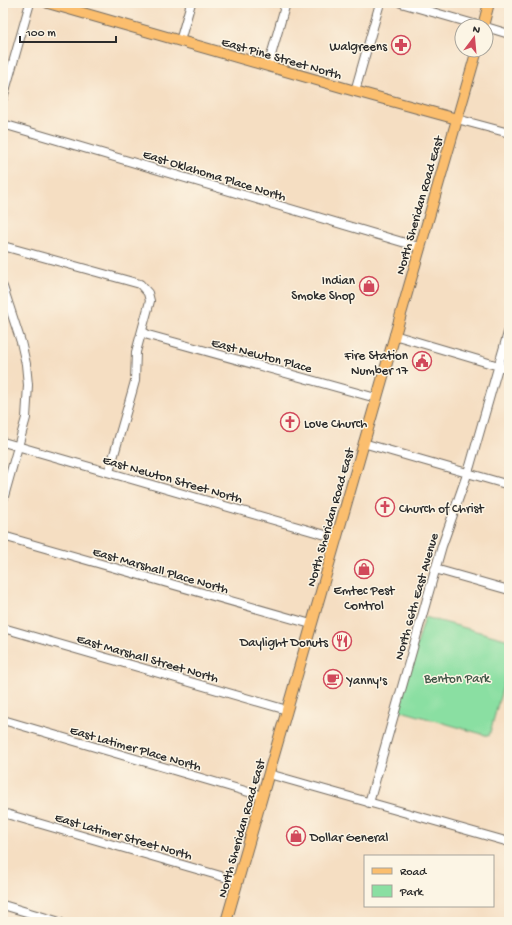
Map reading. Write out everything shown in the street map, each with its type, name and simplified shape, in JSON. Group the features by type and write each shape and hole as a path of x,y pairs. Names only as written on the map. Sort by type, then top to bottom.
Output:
{"main road":[{"name":"East Pine Street North","path":"48,3 457,119"},
{"path":"484,18 489,3"},
{"name":"North Sheridan Road East","path":"226,922 419,247 475,58"}],"street":[{"path":"3,98 30,3"},
{"path":"180,41 191,3"},
{"path":"268,66 286,3"},
{"path":"355,91 380,3"},
{"path":"401,3 454,18"},
{"path":"494,29 509,34"},
{"name":"East Pine Street North","path":"457,119 509,133"},
{"name":"East Oklahoma Place North","path":"3,124 419,247"},
{"path":"3,246 140,284 148,293 150,301 136,352 135,381 109,472"},
{"path":"3,287 5,301 21,342 26,364 28,385 26,418 3,500"},
{"name":"North 66th East Avenue","path":"369,803 435,569 445,536 456,510 509,329"},
{"name":"East Newton Place","path":"142,331 148,335 376,398"},
{"path":"394,335 509,369"},
{"name":"East Newton Street North","path":"3,442 336,538"},
{"path":"363,443 509,485"},
{"name":"East Marshall Place North","path":"3,536 311,624"},
{"path":"435,569 509,590"},
{"name":"East Marshall Street North","path":"3,628 287,710"},
{"name":"East Latimer Place North","path":"3,720 262,796"},
{"path":"269,774 509,842"},
{"name":"East Latimer Street North","path":"3,813 238,881"},
{"path":"3,905 60,922"}],"green space":[{"name":"Benton Park","path":"425,617 509,640 509,664 489,736 398,710"}],"place":[{"name":"Walgreens","path":"401,45"},
{"name":"Indian Smoke Shop","path":"369,286"},
{"name":"Fire Station Number 17","path":"422,361"},
{"name":"Love Church","path":"290,422"},
{"name":"Church of Christ","path":"385,507"},
{"name":"Emtec Pest Control","path":"364,569"},
{"name":"Daylight Donuts","path":"342,641"},
{"name":"Yanny's","path":"333,679"},
{"name":"Dollar General","path":"296,836"}]}
